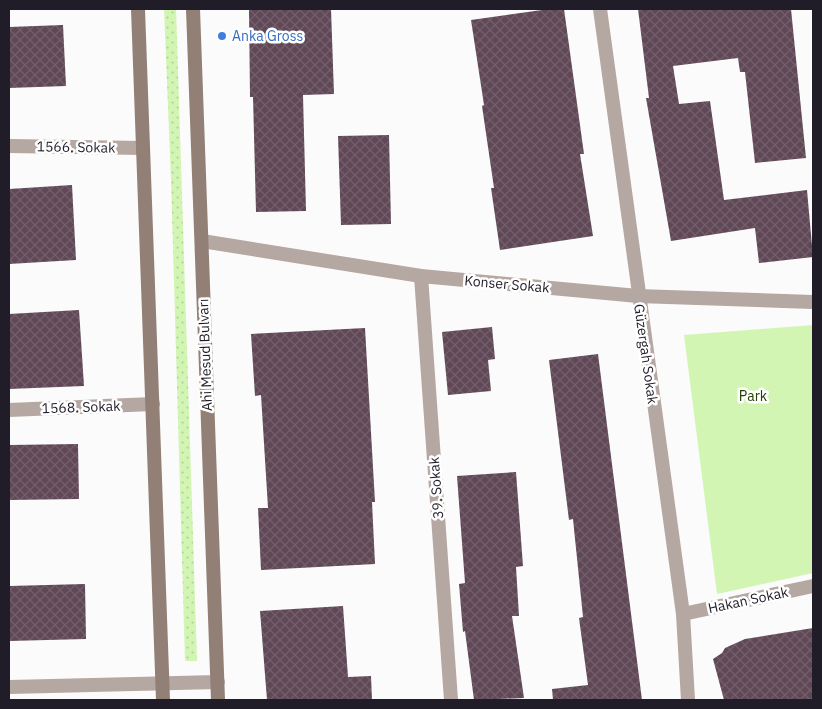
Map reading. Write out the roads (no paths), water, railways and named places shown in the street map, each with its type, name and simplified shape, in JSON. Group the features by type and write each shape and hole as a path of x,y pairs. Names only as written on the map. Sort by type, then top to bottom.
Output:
{"main road":[{"path":"138,9 163,700"},
{"name":"Ahi Mesud Bulvarı","path":"193,9 218,700"}],"street":[{"name":"Güzergah Sokak","path":"600,9 683,614 688,700"},
{"name":"1566. Sokak","path":"9,146 143,148"},
{"name":"Konser Sokak","path":"202,242 421,276 638,296 813,302"},
{"name":"39. Sokak","path":"421,276 451,700"},
{"name":"1568. Sokak","path":"9,410 153,404"},
{"name":"Hakan Sokak","path":"683,614 813,586"},
{"path":"9,687 162,685 218,682"}],"place":[{"name":"Anka Gross","path":"222,36"}],"park label":[{"name":"Park","path":"753,396"}]}
